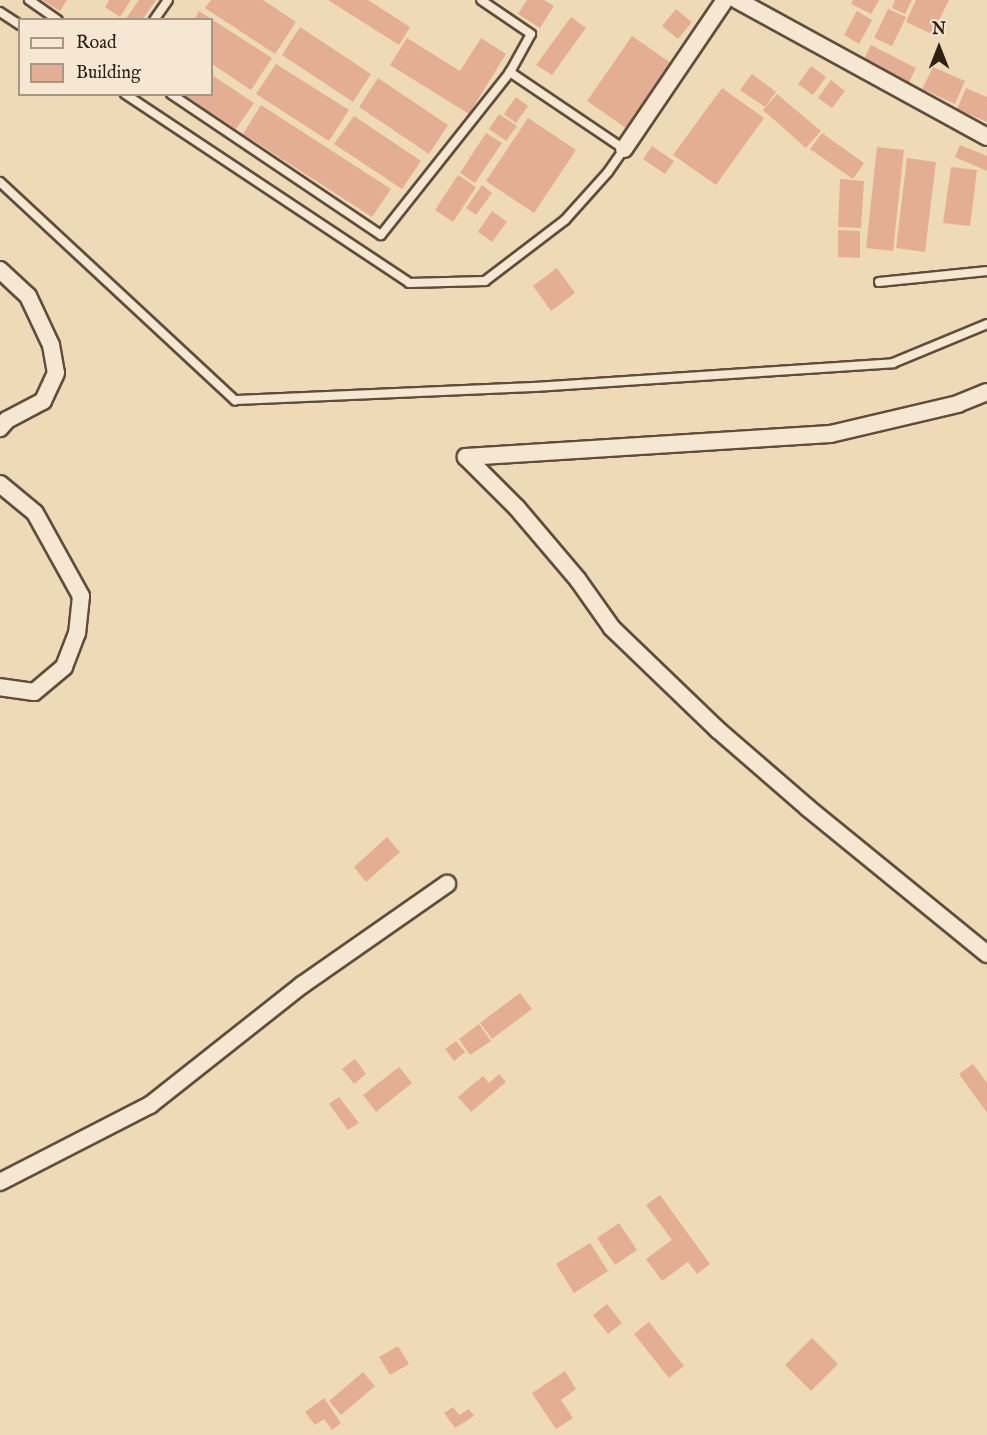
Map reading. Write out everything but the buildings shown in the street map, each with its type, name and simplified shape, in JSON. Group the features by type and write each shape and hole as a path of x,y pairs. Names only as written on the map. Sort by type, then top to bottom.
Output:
{"street":[{"path":"624,149 725,0"},
{"path":"737,0 987,137"},
{"path":"0,270 28,296 51,345 56,373 43,401 7,420 0,428"},
{"path":"987,392 958,404 830,434 466,457 578,580 612,628 677,691 808,808 987,954"},
{"path":"0,484 35,513 81,596 77,633 64,667 34,692 0,687"},
{"path":"0,1182 150,1105 302,985 447,884"}],"lane":[{"path":"29,0 55,18"},
{"path":"155,18 168,0"},
{"path":"174,96 381,235 510,72 531,34 481,0"},
{"path":"0,12 18,24"},
{"path":"128,96 409,283 486,281 566,220 608,172 624,149 510,72"},
{"path":"0,182 235,400 535,387 893,363 987,324"},
{"path":"879,282 987,271"}]}
